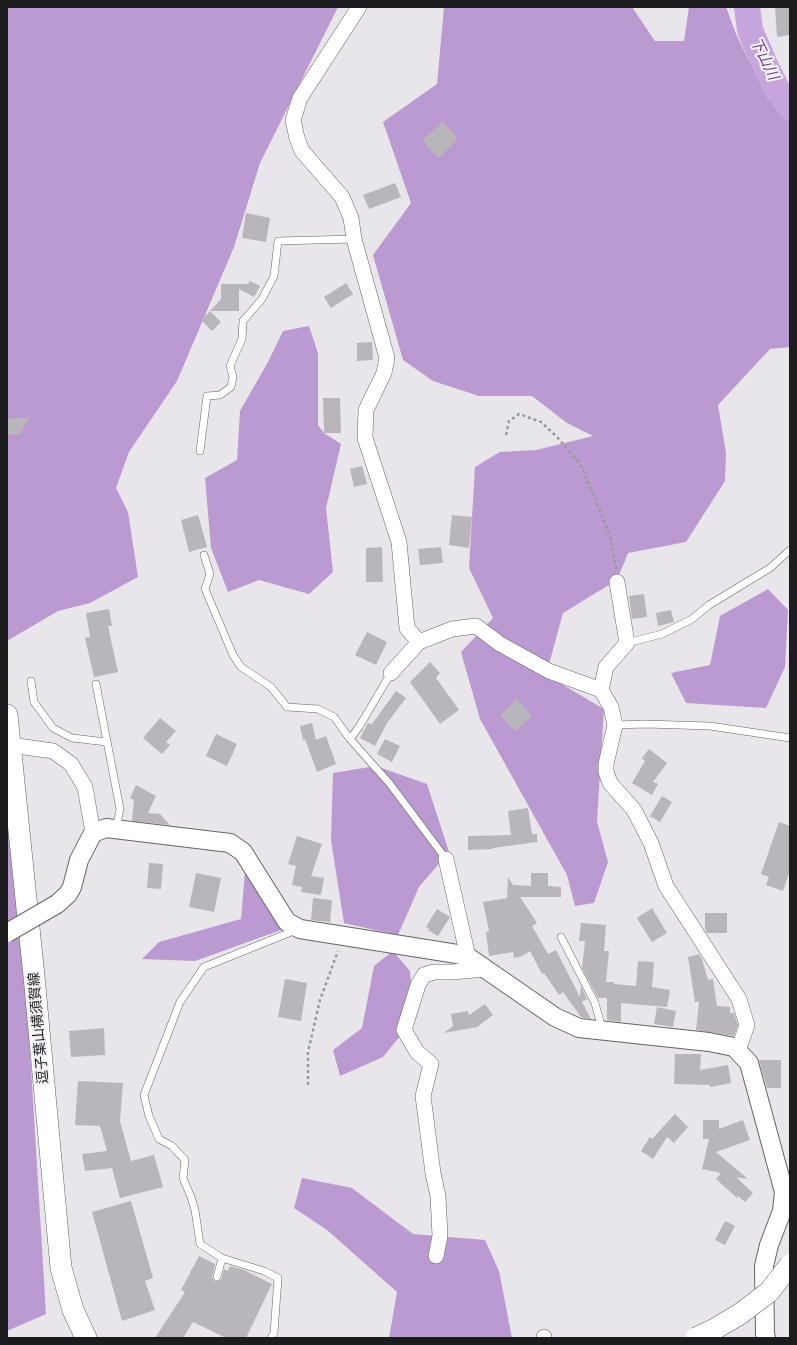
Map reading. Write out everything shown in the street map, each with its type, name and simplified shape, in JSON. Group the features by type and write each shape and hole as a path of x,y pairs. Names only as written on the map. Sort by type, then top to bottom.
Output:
{"main road":[{"name":"逗子葉山横須賀線","path":"7,715 33,968 61,1268 73,1310 86,1338"},
{"path":"696,1338 733,1318 769,1292 790,1265"}],"street":[{"path":"359,7 300,98 293,120 302,151 342,197 351,218 354,239 387,358 384,373 366,410 365,438 399,542 407,628 419,642"},
{"path":"601,690 606,667 627,642 618,582"},
{"path":"391,673 419,642 452,629 476,626 500,644 549,670 601,690 611,707 615,725 606,764 606,772 610,783 634,810 651,843 666,886 739,999 747,1025 738,1051"},
{"path":"7,932 57,904 68,894 72,888 79,860 93,833 85,787 71,764 53,751 10,745"},
{"path":"93,833 106,828 230,843 243,852 287,922 300,929 468,957 556,1017 579,1028 709,1042 734,1047 749,1063 784,1192 782,1211 768,1245 764,1266 766,1338"},
{"path":"446,860 468,957"},
{"path":"436,1256 440,1236 438,1196 433,1173 423,1096 431,1064 417,1052 404,1030 418,985 424,975 434,972 485,969"}],"lane":[{"path":"200,450 207,396 220,395 231,387 233,377 230,366 242,339 242,321 262,298 274,276 278,241 354,239"},
{"path":"627,642 662,634 692,619 709,605 770,568 790,550"},
{"path":"204,554 210,574 205,589 233,654 241,667 271,687 286,707 318,709 334,717 350,739 390,784 446,860"},
{"path":"350,739 359,727 391,673"},
{"path":"31,681 34,702 53,728 72,738 107,742"},
{"path":"96,684 120,809 116,830"},
{"path":"615,725 646,724 710,726 790,738"},
{"path":"271,1338 274,1333 278,1278 264,1271 222,1258 200,1244 195,1210 183,1178 185,1160 172,1146 159,1140 149,1116 144,1095 180,1002 204,967 300,929"},
{"path":"561,937 595,1003 602,1031"},
{"path":"217,1277 222,1258"}],"path":[{"path":"506,435 509,421 519,414 541,422 557,437 580,464 612,540 618,582"},
{"path":"308,1085 308,1052 320,1000 344,936"}],"shaded area":[{"path":"7,7 338,7 260,163 234,247 177,381 129,452 116,488 128,512 138,577 90,603 58,611 7,641"},
{"path":"444,7 632,7 655,41 684,41 689,7 726,7 736,34 768,99 790,117 790,347 770,349 718,405 726,453 725,481 686,542 628,553 617,580 563,613 546,675 604,709 597,822 608,862 594,903 575,906 567,875 480,719 461,652 493,618 469,568 475,467 500,452 536,450 593,436 567,423 532,396 479,396 433,381 403,360 373,255 411,203 383,122 437,84"},
{"path":"309,326 318,353 318,425 324,433 341,444 326,508 333,572 309,594 259,580 228,592 211,548 205,478 237,460 240,411 268,362 283,331"},
{"path":"768,589 788,610 785,667 766,708 686,703 671,673 710,665 720,616"},
{"path":"376,766 427,784 449,852 419,887 398,935 344,923 331,840 333,773"},
{"path":"7,782 27,1001 46,1314 7,1331"},
{"path":"245,871 284,929 195,961 142,959 159,942 241,919"},
{"path":"393,951 410,971 414,1019 383,1057 340,1076 333,1050 362,1028 374,966"},
{"path":"302,1178 352,1188 413,1234 485,1240 499,1271 512,1338 389,1338 397,1292 327,1230 294,1208"}],"building":[{"path":"775,7 790,7 790,35 777,37"},
{"path":"443,122 458,139 438,158 422,140"},
{"path":"395,183 401,197 369,209 363,195"},
{"path":"246,213 270,218 266,242 242,238"},
{"path":"250,281 260,286 254,297 239,289 239,311 210,311 221,299 221,284 248,284"},
{"path":"346,283 353,294 331,308 324,297"},
{"path":"210,311 221,322 212,331 201,320"},
{"path":"372,342 373,360 357,361 357,343"},
{"path":"323,398 340,398 341,433 324,433"},
{"path":"30,417 20,434 7,435 7,419"},
{"path":"362,466 367,484 354,487 350,469"},
{"path":"198,515 207,547 189,552 181,520"},
{"path":"452,515 472,517 469,548 449,545"},
{"path":"382,547 383,582 366,582 366,548"},
{"path":"441,547 443,563 420,565 418,549"},
{"path":"644,594 647,617 632,619 629,596"},
{"path":"109,609 112,626 108,626 118,672 94,677 85,638 90,637 86,613"},
{"path":"671,610 674,622 658,626 656,613"},
{"path":"367,632 387,642 376,665 355,655"},
{"path":"430,662 440,673 436,678 459,710 440,724 410,682"},
{"path":"396,691 406,698 387,723 375,746 360,738 368,723 372,724"},
{"path":"517,699 532,716 515,731 500,715"},
{"path":"160,718 176,731 166,742 170,745 162,754 143,738"},
{"path":"312,723 316,740 326,736 336,764 317,772 305,739 303,740 300,726"},
{"path":"216,734 237,744 227,766 206,756"},
{"path":"385,739 400,746 392,762 377,754"},
{"path":"649,749 667,763 653,782 658,784 652,795 632,783 645,761 642,758"},
{"path":"136,785 156,796 148,813 160,814 170,825 132,821 134,800 130,798"},
{"path":"662,796 672,802 660,822 650,816"},
{"path":"528,808 532,834 537,834 537,842 493,849 468,850 468,836 511,835 508,811"},
{"path":"779,822 790,826 790,870 783,891 766,885 769,877 761,874"},
{"path":"297,836 322,844 311,876 324,878 321,895 301,892 302,887 292,885 296,866 288,864"},
{"path":"149,863 163,864 161,889 147,888"},
{"path":"196,873 221,878 214,912 189,907"},
{"path":"531,873 548,873 548,886 561,887 561,897 520,897 537,923 532,926 548,954 556,950 580,997 581,986 587,999 582,1002 591,1019 581,1017 563,992 559,995 544,973 542,974 530,951 522,956 514,958 513,952 489,956 486,932 489,931 483,902 507,898 508,877 513,885 531,886"},
{"path":"313,898 332,900 330,922 311,920"},
{"path":"652,908 667,933 652,942 637,918"},
{"path":"437,909 450,917 438,936 426,927"},
{"path":"705,913 727,913 727,933 707,933 705,929"},
{"path":"581,923 606,925 604,951 609,951 606,982 636,986 638,961 654,962 652,987 670,990 667,1007 621,1003 621,1022 607,1020 607,998 598,998 582,968 585,941 579,941"},
{"path":"699,954 708,980 713,979 717,1006 730,1007 730,1013 734,1013 738,1025 734,1036 696,1030 699,1002 695,1002 688,957"},
{"path":"285,979 307,983 301,1021 278,1017"},
{"path":"485,1004 493,1015 477,1027 444,1033 453,1026 451,1014 468,1011 469,1015"},
{"path":"657,1007 676,1011 673,1027 654,1024"},
{"path":"104,1028 105,1055 71,1057 69,1031"},
{"path":"675,1054 701,1054 700,1070 728,1065 731,1083 710,1087 710,1085 674,1084"},
{"path":"759,1060 781,1060 781,1088 767,1088"},
{"path":"78,1081 123,1083 120,1121 131,1161 154,1155 163,1187 120,1198 112,1168 85,1171 82,1154 107,1151 100,1126 75,1125"},
{"path":"675,1114 688,1127 674,1143 667,1137 653,1159 641,1151 650,1137 652,1139"},
{"path":"703,1120 719,1120 719,1129 743,1120 750,1140 716,1152 748,1179 736,1177 753,1193 745,1202 738,1196 737,1198 716,1179 721,1173 702,1169 709,1139 703,1139"},
{"path":"131,1201 153,1278 145,1281 155,1310 122,1321 92,1212"},
{"path":"725,1221 735,1226 725,1245 715,1240"},
{"path":"199,1256 215,1264 212,1278 215,1282 221,1280 224,1269 228,1271 230,1266 244,1270 272,1284 246,1338 226,1338 193,1322 183,1338 155,1338 185,1292 181,1290"}],"waterway":[{"name":"下山川","path":"747,7 750,30 777,89 790,107"}]}
